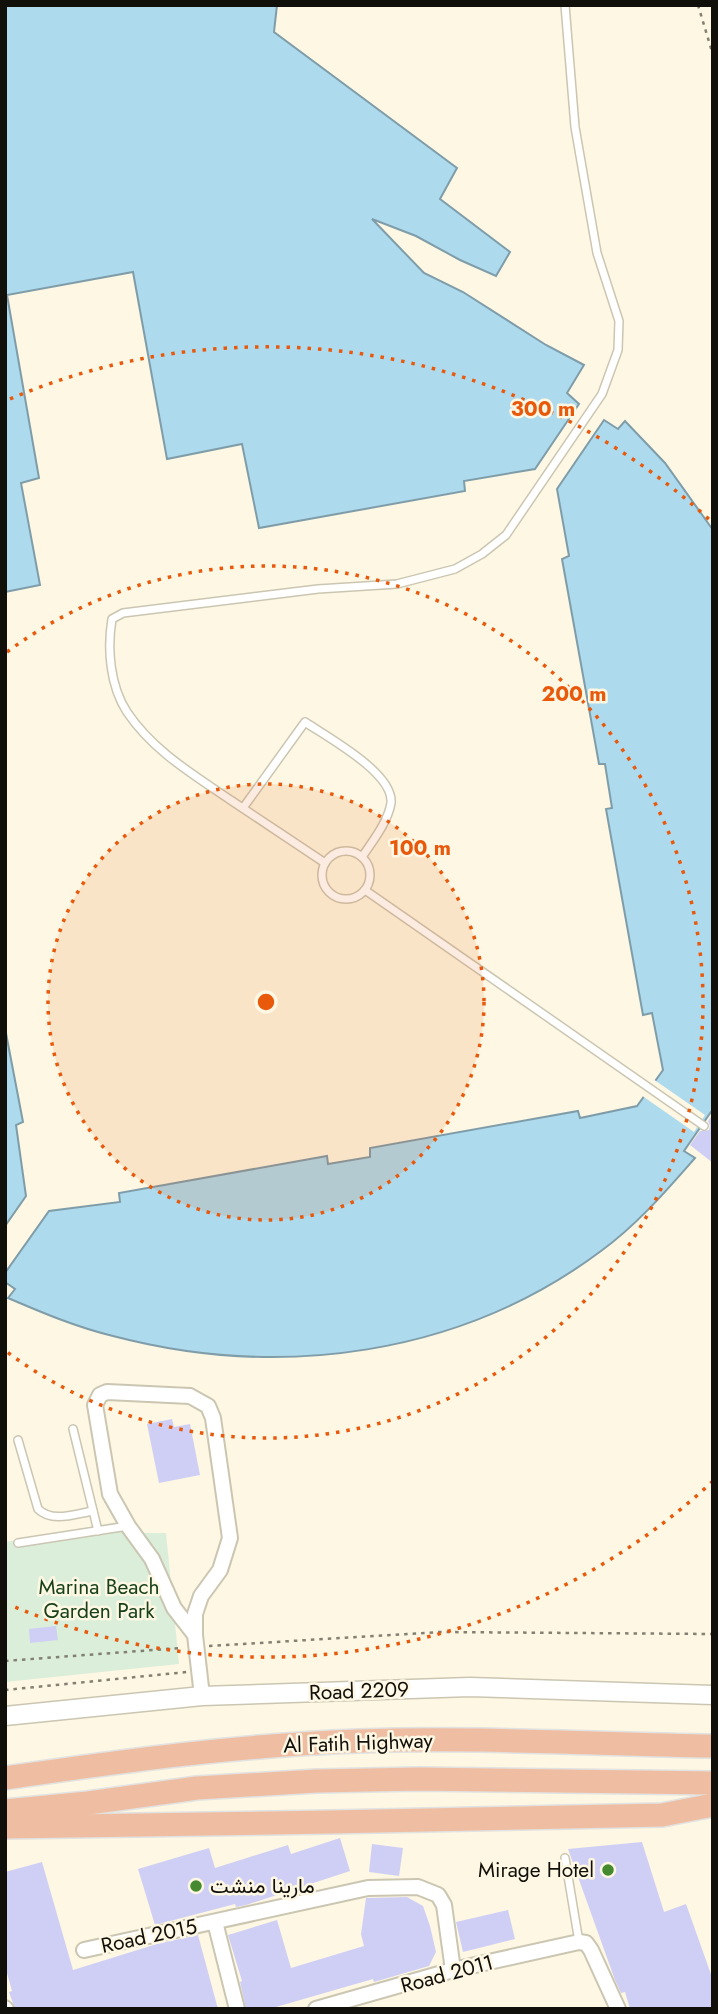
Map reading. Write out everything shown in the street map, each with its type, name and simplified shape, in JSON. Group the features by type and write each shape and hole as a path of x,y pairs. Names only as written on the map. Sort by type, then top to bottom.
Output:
{"main road":[{"name":"Al Fatih Highway","path":"5,1778 177,1754 333,1742 477,1739 713,1746"},
{"name":"Al Fatih Highway","path":"5,1811 197,1788 342,1780 713,1783"},
{"path":"5,1827 662,1815 713,1805"}],"street":[{"path":"196,1641 174,1608 152,1559 128,1526 110,1494 95,1405 100,1395 113,1392 190,1396 208,1406 214,1418 230,1538 220,1570 201,1597 195,1614 202,1696"},
{"name":"Road 2209","path":"5,1716 202,1696 470,1687 713,1695"},
{"name":"Road 2015","path":"84,1950 368,1888 418,1887 438,1895 444,1905 453,1970"},
{"name":"Road 2015","path":"215,1922 237,2009"},
{"path":"579,1942 586,1944 599,1964 618,2009"},
{"name":"Road 2011","path":"316,2009 350,2005 453,1970 579,1942"}],"lane":[{"path":"325,863 184,769 147,738 126,710 109,655 112,619 123,613 318,589 407,582 455,569 482,554 506,535 602,394 618,350 619,321 597,253 575,127 565,5"},
{"path":"243,808 305,722 370,767 385,784 391,802 382,827 362,857"},
{"path":"340,851 356,853 362,857 370,871 365,890 357,898 349,900 333,897 323,884 321,876 325,863 340,851"},
{"path":"365,890 704,1125"},
{"path":"73,1429 98,1531"},
{"path":"18,1440 38,1509 45,1516 53,1518 93,1511"},
{"path":"18,1543 128,1526"},
{"path":"565,1858 579,1942"}],"path":[{"path":"698,5 713,55"},
{"path":"5,1661 196,1641 440,1632 713,1634"},
{"path":"5,1690 199,1671"}],"green space":[{"name":"Marina Beach Garden Park","path":"134,1519 138,1533 166,1533 179,1664 5,1682 5,1542"}],"water":[{"path":"5,5 277,5 274,32 457,168 440,199 510,252 496,276 416,236 372,219 424,273 463,292 546,345 584,365 567,393 579,404 535,469 464,481 465,491 259,528 242,444 167,459 133,272 7,295 39,478 21,483 40,585 5,592"},
{"path":"604,420 618,429 625,421 665,463 713,530 713,1109 684,1151 695,1158 627,1230 547,1287 489,1315 429,1336 367,1349 304,1356 240,1356 176,1349 86,1328 8,1298 15,1289 5,1282 5,1273 49,1211 120,1202 119,1193 327,1156 328,1164 370,1157 370,1148 578,1111 580,1118 637,1106 663,1070 652,1013 643,1015 606,809 612,808 605,764 599,764 562,559 569,556 557,489"},
{"path":"5,1028 23,1122 16,1125 26,1196 5,1226"}],"pier":[{"path":"653,1079 705,1115 694,1132 641,1095"}],"building":[{"path":"713,1114 713,1163 690,1145 700,1131 709,1130 708,1121"},
{"path":"172,1419 174,1427 190,1424 200,1475 159,1483 147,1424"},
{"path":"56,1626 58,1640 30,1643 29,1629"},
{"path":"340,1838 350,1871 246,1905 236,1907 235,1904 155,1925 138,1869 209,1848 215,1868 288,1845 291,1854"},
{"path":"642,1842 664,1912 686,1904 713,1980 713,2009 630,2009 625,1992 621,1993 615,1980 568,1849"},
{"path":"372,1844 403,1848 399,1876 369,1872"},
{"path":"42,1862 73,1970 160,1943 198,1935 218,2009 15,2009 5,1966 5,1872"},
{"path":"407,1897 423,1906 430,1926 436,1952 429,1966 269,2009 246,2009 240,1982 242,1981 228,1935 277,1920 291,1968 364,1946 361,1934 366,1898"},
{"path":"508,1910 515,1939 463,1952 456,1922"}],"place":[{"name":"Mirage Hotel","path":"608,1870"},
{"name":"مارينا منشت","path":"196,1886"}]}
